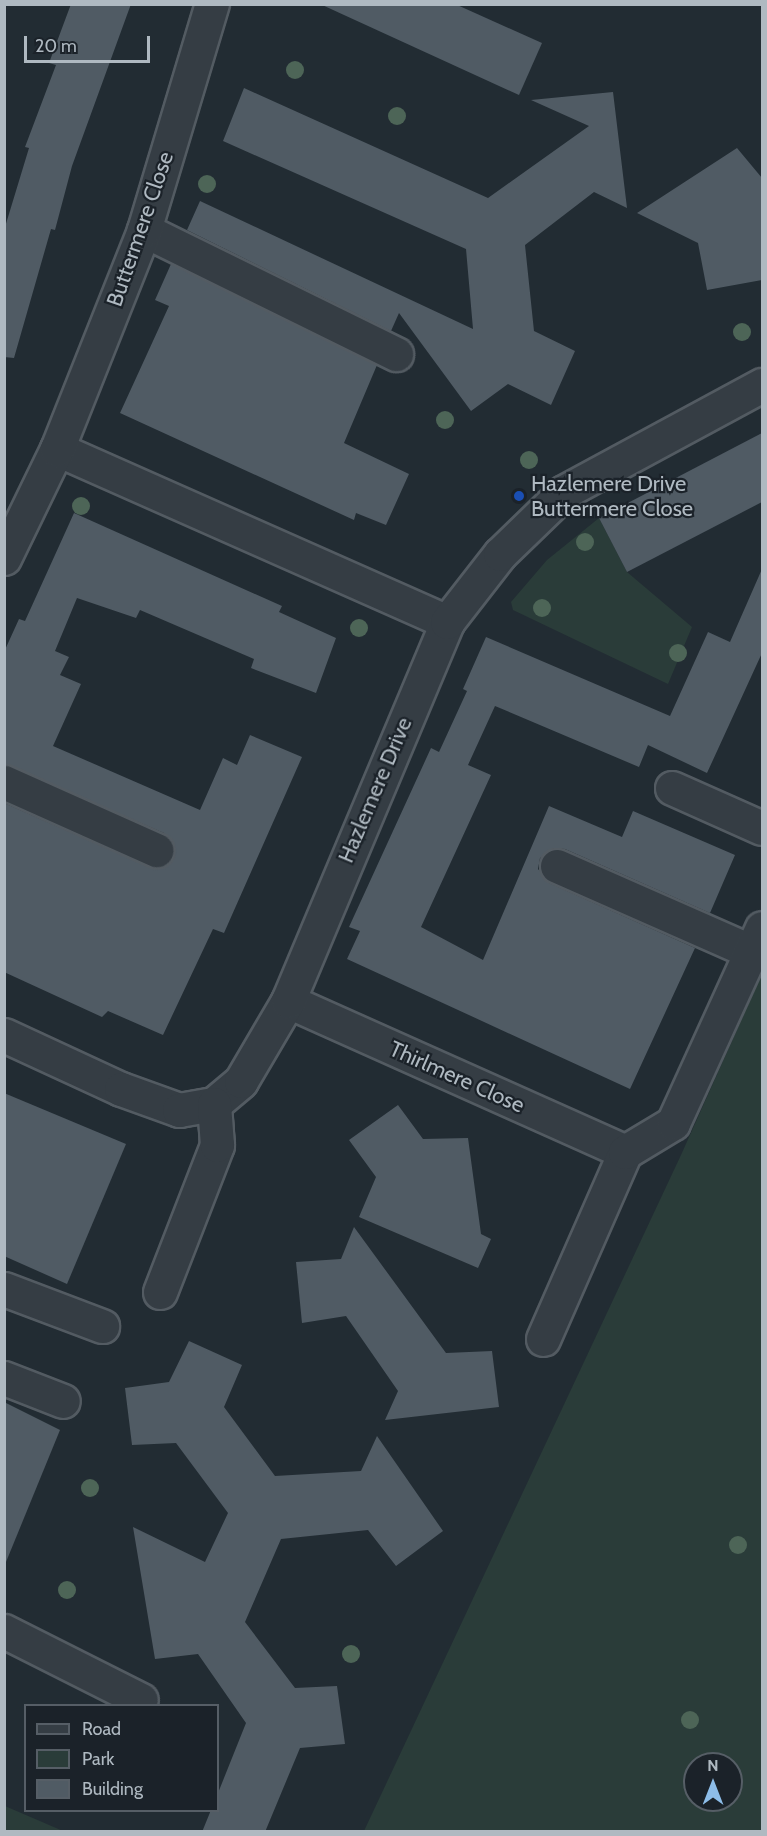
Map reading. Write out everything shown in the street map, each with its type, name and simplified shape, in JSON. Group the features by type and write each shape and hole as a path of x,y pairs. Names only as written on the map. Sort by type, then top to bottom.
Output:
{"street":[{"name":"Buttermere Close","path":"4,558 57,449 144,230 212,4"},
{"path":"144,230 396,354"},
{"name":"Hazlemere Drive","path":"214,1104 241,1081 288,1001 447,622 500,554 564,492 762,385"},
{"path":"57,449 447,622"},
{"path":"4,782 156,850"},
{"path":"672,788 762,828"},
{"path":"543,1339 625,1152 673,1123 757,940 557,867"},
{"name":"Thirlmere Close","path":"288,1001 625,1152"},
{"path":"4,1035 121,1089 179,1110 214,1104 217,1145 160,1292"},
{"path":"4,1289 102,1326"},
{"path":"4,1378 63,1401"},
{"path":"4,1631 141,1700"}],"green space":[{"path":"599,518 627,572 692,627 668,684 513,610 511,602 547,560"},
{"path":"762,974 762,1831 364,1831 681,1155"},
{"path":"5,1806 63,1831 5,1831"}],"building":[{"path":"71,4 131,4 72,166 55,230 51,229 14,358 4,357 5,227 29,148 25,147 56,65 49,63"},
{"path":"320,4 455,4 542,43 519,95"},
{"path":"244,88 488,198 589,126 531,100 613,92 627,208 594,192 525,245 534,331 575,351 551,405 508,384 471,411 399,313 391,331 187,230 200,201 473,329 466,249 223,141"},
{"path":"737,148 762,178 762,280 707,290 698,243 637,213"},
{"path":"171,264 377,365 344,443 409,474 386,525 356,513 354,520 120,413 169,306 155,300"},
{"path":"762,433 762,502 627,572 599,518"},
{"path":"74,513 282,606 279,612 336,638 316,693 251,668 254,659 140,610 136,618 77,598 55,651 69,657 60,675 81,684 53,746 200,810 223,758 237,765 250,735 302,757 224,933 213,929 163,1035 108,1011 102,1017 4,972 4,803 149,867 166,865 175,849 164,833 4,764 4,652 19,619 25,621"},
{"path":"762,569 762,653 707,773 648,745 639,767 495,706 468,765 491,775 421,927 483,960 549,806 622,837 633,811 735,855 710,913 565,849 554,848 540,858 538,869 549,883 695,948 630,1089 347,959 360,931 349,927 431,748 439,752 467,691 463,689 486,637 670,716 708,632 730,642"},
{"path":"4,1093 126,1144 67,1284 4,1256"},
{"path":"398,1105 423,1139 468,1138 481,1234 491,1239 478,1268 359,1217 376,1177 349,1140"},
{"path":"354,1227 446,1353 492,1351 499,1407 385,1420 398,1391 346,1316 302,1323 296,1262 341,1259"},
{"path":"189,1341 242,1365 224,1407 275,1476 361,1471 377,1436 443,1531 396,1566 368,1530 281,1539 245,1622 295,1688 337,1686 345,1744 300,1748 265,1832 202,1832 210,1812 219,1812 219,1790 246,1723 198,1654 155,1659 133,1527 205,1562 228,1513 176,1443 132,1445 125,1388 169,1382"},
{"path":"4,1402 60,1430 6,1562 4,1561"}],"place":[{"name":"Hazlemere Drive Buttermere Close","path":"519,496"}]}
